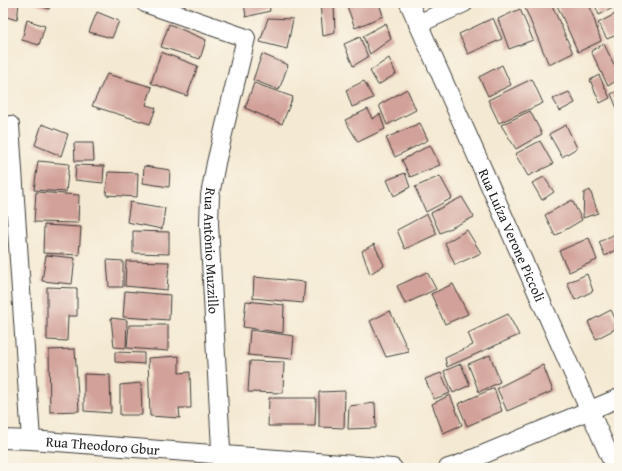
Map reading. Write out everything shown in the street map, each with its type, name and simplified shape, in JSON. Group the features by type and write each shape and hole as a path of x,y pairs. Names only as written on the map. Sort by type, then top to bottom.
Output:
{"street":[{"name":"Rua Antônio Muzzillo","path":"145,3 246,38 216,163 210,195 210,238 222,461"},
{"name":"Rua Luíza Verone Piccoli","path":"409,3 614,468"},
{"path":"418,24 464,3"},
{"path":"10,125 31,440"},
{"path":"448,468 619,398"},
{"name":"Rua Theodoro Gbur","path":"3,439 31,440 222,461 393,468"}],"building":[{"path":"3,3 19,3 17,20 3,16"},
{"path":"33,3 51,3 49,9"},
{"path":"244,3 269,3 270,11 246,17"},
{"path":"320,3 334,3 335,33 323,36"},
{"path":"354,3 379,3 383,16 355,28 347,6"},
{"path":"536,3 551,3 573,53 549,65 525,8"},
{"path":"556,3 589,3 601,41 578,52"},
{"path":"594,3 619,3 619,5 599,15"},
{"path":"520,9 533,40 509,49 498,19"},
{"path":"97,12 119,21 112,38 89,32"},
{"path":"619,12 619,34 607,39 598,23"},
{"path":"268,18 293,19 287,49 260,42"},
{"path":"493,18 502,39 468,54 459,34"},
{"path":"27,20 45,26 39,45 22,40"},
{"path":"386,23 391,39 370,54 363,36"},
{"path":"169,24 206,40 200,59 161,47"},
{"path":"360,37 368,57 353,66 344,44"},
{"path":"604,44 619,75 619,79 608,86 591,51"},
{"path":"161,52 198,66 187,96 151,83"},
{"path":"262,54 288,65 279,90 253,80"},
{"path":"389,58 396,74 378,85 370,71"},
{"path":"502,65 511,85 488,96 479,77"},
{"path":"107,74 152,87 146,105 156,108 150,124 92,106"},
{"path":"599,75 610,98 600,103 590,80"},
{"path":"532,79 543,103 499,123 488,100"},
{"path":"364,81 373,98 352,107 346,90"},
{"path":"254,83 293,97 282,124 245,108"},
{"path":"407,89 416,110 387,125 379,105"},
{"path":"619,90 619,113 611,94"},
{"path":"569,92 575,103 560,111 553,99"},
{"path":"368,109 372,119 380,114 385,129 358,142 345,120"},
{"path":"530,111 542,134 516,149 501,125"},
{"path":"420,123 428,140 395,157 386,138"},
{"path":"42,124 68,134 61,156 35,145"},
{"path":"566,125 577,148 562,157 549,134"},
{"path":"540,141 553,164 528,176 515,154"},
{"path":"74,143 93,143 94,161 75,161"},
{"path":"430,145 440,165 410,177 402,160"},
{"path":"38,161 69,164 66,192 34,190"},
{"path":"76,165 104,166 103,183 75,180"},
{"path":"144,166 170,170 169,187 143,183"},
{"path":"108,172 138,173 137,197 106,195"},
{"path":"405,173 410,187 394,196 387,180"},
{"path":"440,176 452,198 426,212 415,187"},
{"path":"544,177 554,192 542,200 532,183"},
{"path":"590,190 598,213 583,218 584,193"},
{"path":"36,192 79,195 78,223 34,222"},
{"path":"462,197 474,217 440,233 431,213"},
{"path":"572,200 582,220 555,236 545,215"},
{"path":"130,202 165,208 162,229 127,222"},
{"path":"427,214 437,234 405,249 397,230"},
{"path":"44,225 81,227 79,255 43,253"},
{"path":"467,230 481,253 455,265 445,243"},
{"path":"133,231 169,232 169,254 133,253"},
{"path":"619,232 619,248 605,256 599,242"},
{"path":"589,238 597,260 569,272 559,251"},
{"path":"374,244 384,265 370,274 362,251"},
{"path":"46,255 75,258 72,284 42,281"},
{"path":"107,260 123,261 123,287 109,287"},
{"path":"126,261 169,262 167,290 125,286"},
{"path":"427,272 436,289 405,304 397,286"},
{"path":"587,274 593,291 575,300 567,283"},
{"path":"254,277 305,282 303,303 253,298"},
{"path":"453,284 468,314 445,324 431,294"},
{"path":"47,287 77,288 77,316 68,316 67,341 47,340"},
{"path":"125,291 170,295 169,320 123,317"},
{"path":"246,301 284,305 283,333 243,327"},
{"path":"611,310 619,327 596,339 588,322"},
{"path":"390,311 409,352 386,357 370,321"},
{"path":"508,314 519,335 447,367 445,358 473,345 468,333"},
{"path":"111,318 127,320 126,348 114,347"},
{"path":"129,325 168,325 168,351 127,348"},
{"path":"250,330 294,336 292,359 248,355"},
{"path":"75,349 79,411 50,412 49,350"},
{"path":"115,352 144,353 144,364 115,362"},
{"path":"490,355 500,382 479,392 468,364"},
{"path":"179,356 179,373 190,372 191,408 179,408 180,418 150,416 148,358"},
{"path":"250,361 284,362 283,393 248,392"},
{"path":"461,364 470,385 453,393 444,371"},
{"path":"543,365 553,391 507,411 497,388"},
{"path":"441,373 450,393 434,399 425,379"},
{"path":"84,374 110,375 111,413 84,411"},
{"path":"141,383 142,415 120,415 120,385"},
{"path":"494,388 502,411 467,426 458,404"},
{"path":"345,391 344,428 319,427 319,392"},
{"path":"450,395 462,425 443,433 432,404"},
{"path":"269,398 316,398 315,426 268,426"},
{"path":"375,403 376,428 348,429 349,406"}]}
